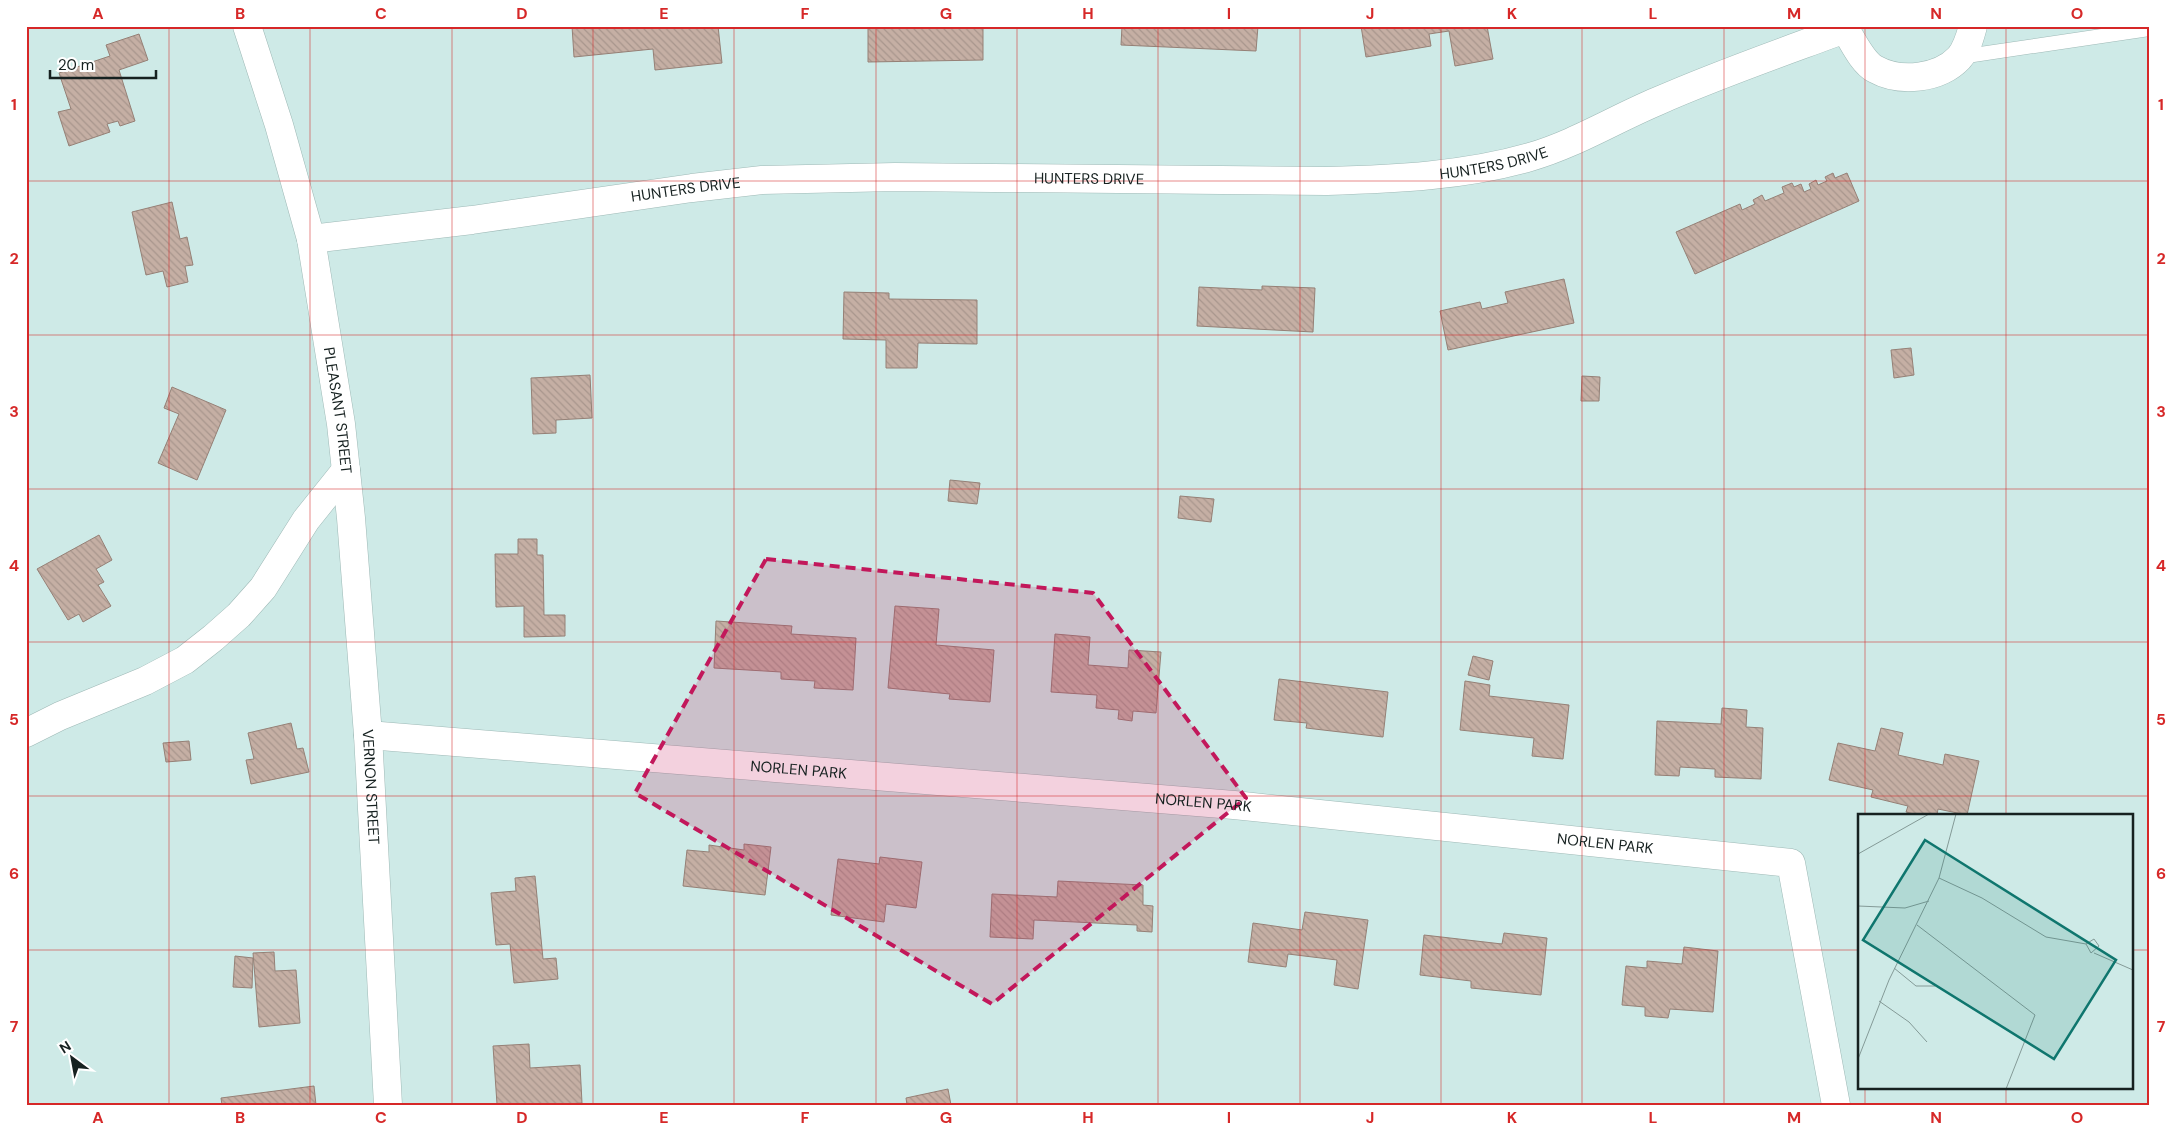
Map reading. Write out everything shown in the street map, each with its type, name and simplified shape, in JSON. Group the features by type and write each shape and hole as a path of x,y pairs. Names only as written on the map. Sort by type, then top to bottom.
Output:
{"street":[{"name":"PLEASANT STREET","path":"26,733 60,716 145,681 185,660 213,638 239,615 262,588 306,520 346,470 335,379 311,239 247,26"},
{"name":"HUNTERS DRIVE","path":"311,239 481,219 692,188 762,180 933,177 1344,180 1429,175 1486,168 1531,157 1574,141 1657,101 1845,28 1874,68 1889,74 1905,77 1936,73 1959,57 1968,43 1973,26"},
{"name":"VERNON STREET","path":"346,470 368,735 388,1105"},
{"name":"NORLEN PARK","path":"368,735 1234,805 1791,864 1836,1105"}],"lane":[{"path":"1959,57 2149,29"}],"highlighted area":[{"path":"766,559 1093,593 1246,798 992,1004 635,793"}],"building":[{"path":"572,26 718,26 722,63 655,70 653,49 574,57"},
{"path":"868,26 983,26 983,60 868,62"},
{"path":"1122,26 1258,26 1256,51 1121,45"},
{"path":"1361,26 1487,26 1493,59 1455,66 1449,31 1429,34 1431,46 1366,57"},
{"path":"139,34 148,60 119,70 135,121 120,126 118,121 107,124 110,132 69,146 58,112 71,109 59,73 110,56 106,45"},
{"path":"1833,173 1835,178 1847,173 1859,201 1695,274 1676,232 1740,204 1742,210 1755,204 1753,200 1762,195 1765,201 1784,193 1782,187 1792,183 1794,187 1801,184 1804,192 1811,189 1809,184 1816,180 1818,185 1827,181 1825,177"},
{"path":"172,202 180,239 187,237 193,265 185,266 188,282 167,287 163,271 146,275 132,212"},
{"path":"1564,279 1574,323 1448,350 1440,311 1480,302 1482,309 1508,303 1505,292"},
{"path":"1262,286 1315,288 1313,332 1197,326 1199,287 1262,290"},
{"path":"844,292 889,293 889,299 977,300 977,344 918,343 917,368 886,368 886,340 843,339"},
{"path":"1911,348 1914,375 1894,378 1891,350"},
{"path":"590,375 592,418 556,420 556,433 533,434 531,378"},
{"path":"1582,376 1600,377 1599,401 1581,401"},
{"path":"172,387 226,410 197,480 158,463 179,414 164,408"},
{"path":"950,480 980,483 977,504 948,501"},
{"path":"1180,496 1214,499 1211,522 1178,518"},
{"path":"99,535 112,560 96,569 104,582 98,585 111,606 83,622 79,614 68,620 37,569"},
{"path":"518,539 537,539 537,555 543,555 544,615 565,615 565,636 524,637 524,606 496,607 495,554 518,554"},
{"path":"895,606 939,609 936,645 994,650 990,702 949,699 950,694 888,688"},
{"path":"716,621 792,626 791,634 856,638 853,690 814,688 815,681 781,679 781,672 714,668"},
{"path":"1055,634 1090,637 1088,665 1128,668 1129,650 1161,652 1156,713 1133,711 1132,721 1118,719 1119,710 1096,708 1097,695 1051,692"},
{"path":"1473,656 1493,661 1489,680 1468,675"},
{"path":"1279,679 1388,692 1383,737 1306,728 1307,723 1274,720"},
{"path":"1465,681 1490,685 1489,696 1569,705 1563,759 1532,756 1534,738 1460,730"},
{"path":"1722,708 1747,710 1746,727 1763,728 1761,779 1715,777 1715,769 1680,767 1679,776 1655,775 1657,721 1721,724"},
{"path":"291,723 297,749 303,748 309,772 251,784 246,760 254,759 248,733"},
{"path":"1881,728 1903,733 1898,755 1943,765 1945,754 1979,761 1967,814 1938,809 1937,814 1914,814 1906,812 1908,806 1871,797 1873,790 1829,780 1838,743 1875,751"},
{"path":"189,741 191,760 166,762 163,743"},
{"path":"744,844 771,847 765,895 683,886 687,850 709,852 709,845 744,850"},
{"path":"880,857 922,862 916,908 886,904 884,922 831,915 838,859 879,864"},
{"path":"535,876 543,959 556,958 558,979 514,983 510,944 496,945 491,893 516,891 515,878"},
{"path":"1058,881 1143,885 1143,905 1153,906 1152,932 1137,931 1137,925 1034,920 1033,939 990,937 992,894 1057,897"},
{"path":"1305,912 1368,920 1358,989 1334,985 1337,960 1288,954 1286,967 1248,962 1253,923 1302,930"},
{"path":"1504,933 1547,938 1541,995 1471,988 1471,981 1420,975 1424,935 1502,944"},
{"path":"1684,947 1718,951 1713,1012 1670,1009 1668,1018 1645,1016 1645,1007 1622,1005 1626,966 1647,968 1647,961 1682,964"},
{"path":"274,952 275,971 296,970 300,1023 259,1027 253,953"},
{"path":"235,956 253,958 252,988 233,987"},
{"path":"529,1044 530,1068 580,1065 582,1103 551,1105 497,1104 493,1046"},
{"path":"314,1086 316,1105 222,1105 221,1098"},
{"path":"948,1089 951,1105 907,1105 906,1098"}]}
